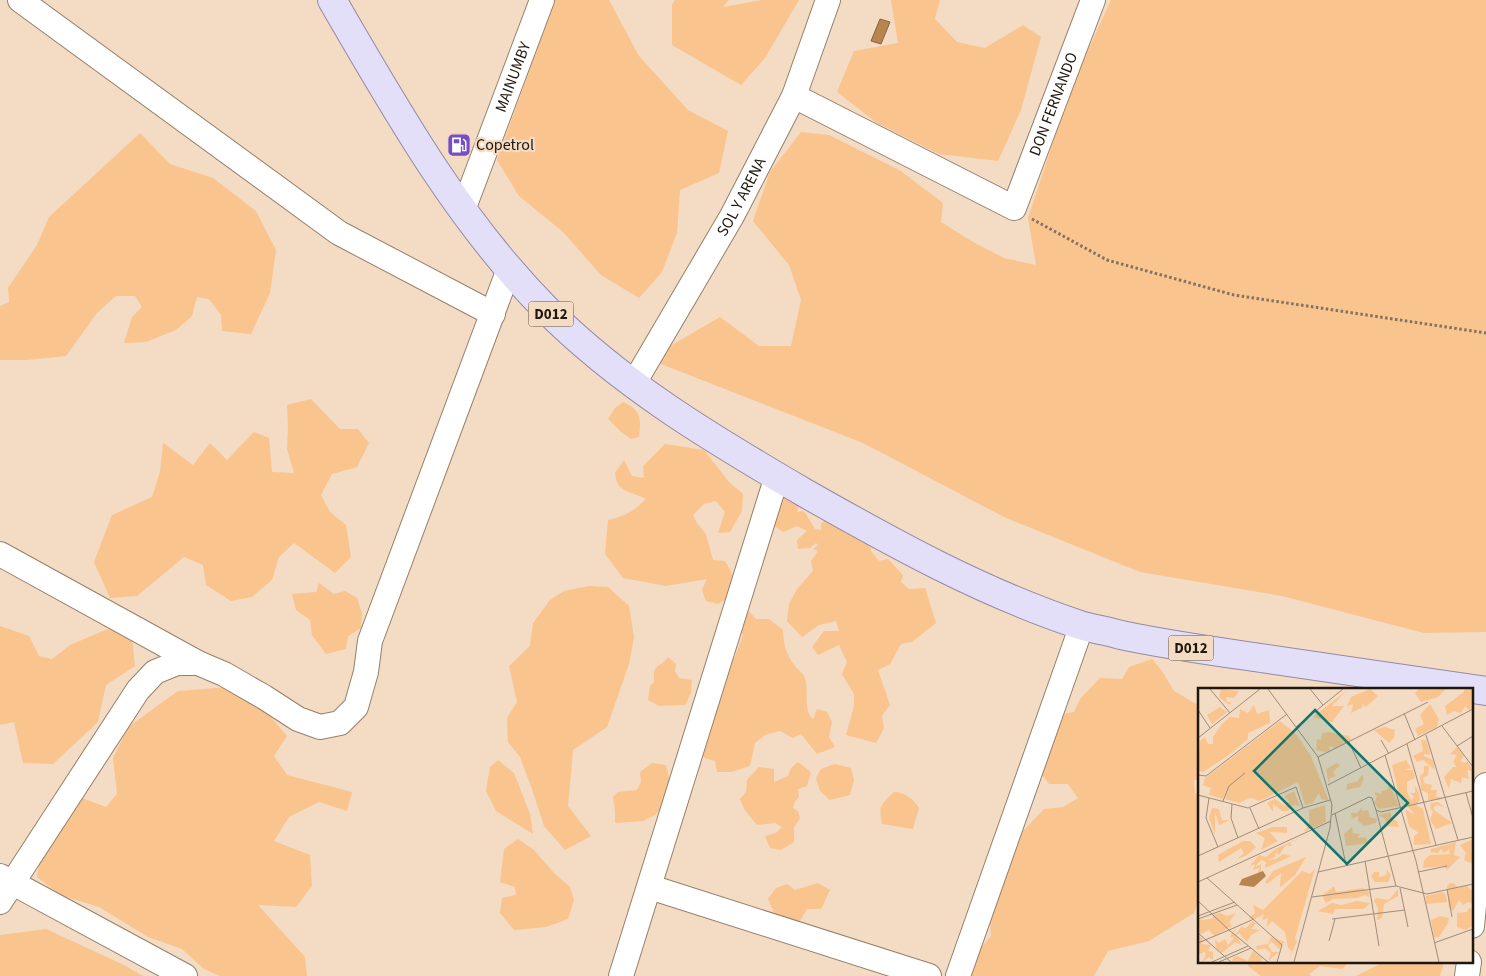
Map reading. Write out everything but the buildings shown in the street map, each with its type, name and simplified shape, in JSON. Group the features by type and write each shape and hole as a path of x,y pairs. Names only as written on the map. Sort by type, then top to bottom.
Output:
{"main road":[{"name":"D012","path":"332,0 418,144 464,210 509,269 546,309 586,346 634,383 704,432 868,529 910,551 996,593 1082,625 1161,644 1465,688"}],"street":[{"path":"20,0 339,233 492,314"},
{"name":"MAINUMBY","path":"464,210 542,0"},
{"name":"SOL Y ARENA","path":"634,383 732,216 794,96 828,0"},
{"name":"DON FERNANDO","path":"1014,208 1092,0"},
{"path":"794,96 1014,208"},
{"path":"0,554 198,663 224,674 298,719 320,727 340,723 356,707 366,672 370,640 509,269"},
{"path":"621,976 778,476"},
{"path":"958,976 1082,625"},
{"path":"185,976 4,887 138,690 155,672 177,663 198,663"},
{"path":"1474,906 1486,785"},
{"path":"650,887 929,976"}],"path":[{"path":"1014,208 1107,260 1225,292 1486,333"}],"shaded area":[{"path":"555,0 609,0 639,56 688,110 728,131 719,173 680,190 677,233 662,272 639,298 601,275 563,232 519,196 497,160"},
{"path":"675,0 729,0 723,7 762,0 799,0 765,58 741,85 672,45 672,5"},
{"path":"891,0 940,0 935,19 957,42 985,48 1023,25 1041,37 1021,110 998,161 939,154 877,123 837,92 854,51 898,43"},
{"path":"1111,0 1486,0 1486,632 1424,633 1282,596 1140,572 1006,518 863,443 648,359 720,317 759,346 791,346 801,300 789,265 753,221 770,172 801,132 829,135 901,171 943,203 941,222 1004,258 1036,265 1028,218 1069,94"},
{"path":"880,19 890,22 881,44 871,41"},
{"path":"140,133 170,164 213,178 256,211 276,250 270,293 251,334 222,331 221,315 209,299 197,297 192,316 176,330 146,342 124,343 132,317 142,307 135,296 116,296 97,313 66,356 27,360 0,360 0,306 9,302 8,288 37,245 49,217"},
{"path":"311,399 340,429 358,429 369,443 357,467 332,474 321,495 330,512 346,525 351,557 335,573 294,543 279,557 272,580 252,597 231,601 206,585 203,565 184,557 137,596 110,598 94,562 112,515 152,497 160,472 163,443 193,465 210,443 227,460 254,432 269,438 272,472 294,473 287,449 287,405"},
{"path":"623,402 633,408 638,415 640,420 639,437 631,439 608,419 615,408"},
{"path":"665,444 704,450 729,482 743,494 742,511 730,532 718,533 725,512 716,501 704,504 693,515 706,534 713,560 725,561 732,577 734,594 718,604 706,601 702,590 707,579 666,586 623,578 605,554 608,520 628,513 646,499 622,489 615,473 624,460 632,476 644,478 643,466"},
{"path":"771,483 803,507 799,506 797,512 804,511 815,529 821,530 821,524 827,518 870,539 871,551 879,561 888,559 903,575 901,582 909,589 925,588 936,623 912,642 901,644 890,664 878,670 890,705 882,716 884,728 876,743 846,735 854,706 854,694 842,674 847,662 839,645 818,655 812,647 824,631 839,631 836,621 819,625 802,637 787,621 789,604 797,589 813,571 811,561 818,551 813,549 818,545 816,543 810,548 798,549 797,540 807,531 797,526 783,532 769,522"},
{"path":"319,583 334,594 345,591 357,598 362,613 361,628 348,636 346,649 326,654 312,635 310,620 296,610 292,594 316,592"},
{"path":"589,586 608,587 629,606 634,637 629,664 607,727 573,750 568,806 591,836 565,850 544,826 520,757 508,742 507,718 517,702 509,666 530,646 533,623 550,600 564,591"},
{"path":"747,609 756,619 769,619 783,630 787,653 805,678 808,711 813,719 817,709 827,712 832,722 829,737 835,747 817,754 801,734 793,738 780,731 765,735 755,743 750,766 731,772 717,772 715,761 702,757 706,746 702,742 722,671 735,657 743,635 738,631"},
{"path":"0,626 29,636 39,656 52,659 70,645 108,629 132,638 135,666 106,685 98,722 53,764 23,763 14,722 0,725"},
{"path":"668,657 676,664 675,671 679,678 692,680 691,693 685,705 659,706 648,700 650,686 654,682 654,671"},
{"path":"1152,659 1174,691 1198,705 1198,780 1194,780 1195,793 1198,795 1198,902 1194,913 1149,941 1108,951 1094,976 969,976 978,951 991,936 989,906 998,884 1009,868 1012,839 1024,830 1044,809 1063,807 1078,798 1068,784 1049,784 1038,769 1063,714 1074,712 1080,699 1100,678 1122,679 1129,667"},
{"path":"228,687 260,704 287,736 274,756 287,775 352,792 347,811 319,802 289,817 274,841 310,855 312,886 296,907 258,905 305,957 307,976 220,976 204,969 182,949 148,937 99,907 60,895 37,877 43,843 53,821 82,798 106,807 117,794 113,758 128,727 178,691"},
{"path":"498,760 514,773 530,814 533,834 496,811 486,791 490,767"},
{"path":"798,762 811,772 807,786 798,789 799,797 793,808 798,811 800,818 794,828 794,842 781,850 770,848 765,836 776,833 782,827 775,823 757,825 744,809 740,799 746,792 747,780 759,767 774,769 774,782 788,776 791,768"},
{"path":"652,763 666,765 670,782 664,806 655,815 643,821 615,823 613,797 618,792 637,790 641,782 640,772"},
{"path":"835,764 851,768 854,780 850,795 830,800 820,791 816,778 821,769"},
{"path":"894,792 908,797 919,808 913,829 882,824 880,813 882,806"},
{"path":"518,839 534,850 555,874 570,887 574,900 568,919 546,927 514,930 500,913 502,898 516,895 515,887 500,882 504,849"},
{"path":"818,883 830,890 821,909 807,909 800,921 790,929 776,917 768,899 776,888 787,884 795,890"},
{"path":"46,929 124,965 143,976 0,976 0,935"},
{"path":"1248,964 1347,964 1342,969 1320,966 1309,974 1311,976 1261,976"},
{"path":"1443,964 1440,976 1356,976 1378,965"}],"place":[{"name":"Copetrol","path":"459,145"}]}
